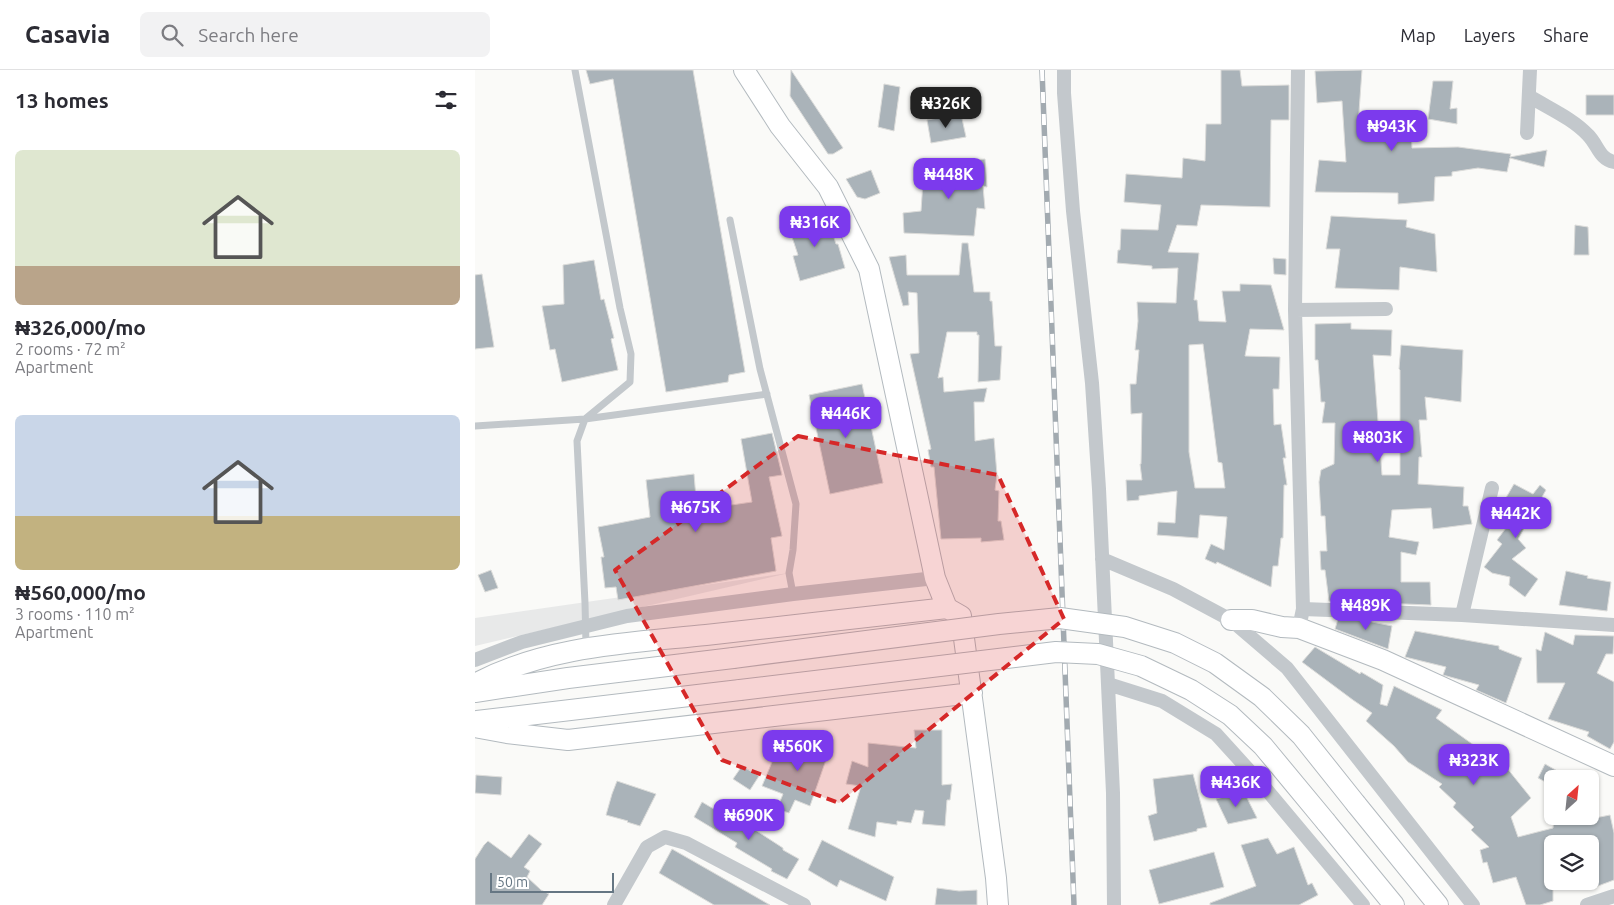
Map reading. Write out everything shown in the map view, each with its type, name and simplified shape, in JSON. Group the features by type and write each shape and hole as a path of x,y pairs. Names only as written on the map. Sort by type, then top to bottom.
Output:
{"main road":[{"path":"744,70 780,126 828,187 869,269 935,578 947,608"},
{"path":"475,684 494,674 543,657 586,650 632,643 947,608 961,616 998,905"},
{"path":"475,692 568,678 999,624 1060,618 1125,627 1175,643 1215,663 1262,697 1301,735 1438,905"},
{"path":"1231,620 1252,620 1282,627 1301,618 1383,660 1614,766"},
{"path":"475,722 1056,652 1098,654 1141,666 1191,690 1230,715 1263,746 1394,905"},
{"path":"475,727 507,733 568,740 972,693"}],"street":[{"path":"1064,70 1072,201 1092,383 1113,793 1114,905"},
{"path":"1297,70 1295,310 1301,618 1462,615 1614,625"},
{"path":"1527,133 1530,70"},
{"path":"1529,96 1572,122 1588,135 1606,160 1614,162"},
{"path":"1295,310 1386,309"},
{"path":"1462,615 1492,488"},
{"path":"1102,559 1173,589 1231,620 1287,668 1473,905"},
{"path":"475,660 522,642 627,616 793,594 935,578"},
{"path":"1108,684 1162,701 1216,734 1266,789 1363,905"},
{"path":"614,905 647,847 665,837 686,843 804,905"},
{"path":"1587,905 1614,896"}],"lane":[{"path":"575,70 620,308 631,354 630,382 585,419 577,442 586,650"},
{"path":"730,220 760,369 796,504 793,550 789,573 793,594"},
{"path":"475,426 585,419 767,394"}],"highlighted area":[{"path":"798,436 998,475 1064,619 839,803 722,760 615,570"}],"shaded area":[{"path":"789,573 475,646 475,618"}],"building":[{"path":"586,70 693,70 745,372 729,375 728,382 666,392 613,79 590,84"},
{"path":"791,70 843,148 833,154 828,154 790,96"},
{"path":"1221,70 1240,70 1242,86 1289,85 1289,120 1271,120 1270,207 1201,205 1197,226 1177,225 1168,252 1199,253 1194,300 1197,300 1199,321 1226,322 1222,291 1240,291 1240,284 1271,285 1284,330 1250,329 1245,356 1280,357 1279,389 1273,389 1274,425 1281,424 1286,458 1283,458 1287,485 1284,485 1283,538 1281,538 1278,566 1273,566 1271,587 1217,562 1216,564 1205,559 1211,544 1224,550 1227,517 1200,515 1198,538 1157,535 1158,522 1175,523 1177,491 1139,496 1139,500 1127,501 1126,480 1142,480 1140,464 1142,413 1131,414 1130,384 1136,384 1139,350 1135,350 1138,321 1137,302 1176,303 1178,268 1152,269 1152,266 1117,263 1121,229 1158,230 1161,205 1124,202 1126,174 1182,178 1183,158 1205,161 1206,124 1221,124","holes":["1203,344 1218,462 1222,463 1225,488 1195,488 1189,452 1189,345"]},
{"path":"1362,70 1358,126 1411,128 1412,148 1458,147 1511,154 1510,157 1547,150 1544,167 1510,158 1507,172 1478,168 1452,172 1452,176 1435,177 1434,201 1398,204 1398,193 1315,192 1319,160 1346,162 1342,101 1317,103 1315,71"},
{"path":"1433,81 1453,81 1450,109 1457,108 1457,124 1428,119"},
{"path":"884,84 900,87 894,131 878,127"},
{"path":"1586,95 1614,95 1614,115 1586,115"},
{"path":"961,114 966,137 931,143 927,120"},
{"path":"985,159 987,187 983,186 985,209 977,208 974,236 904,233 903,213 921,211 924,166 973,164 973,160"},
{"path":"871,170 880,193 865,199 857,197 846,179"},
{"path":"808,215 809,220 828,219 845,268 800,281 793,256 798,255 787,222"},
{"path":"1331,216 1407,220 1406,227 1435,234 1437,272 1400,267 1399,290 1335,288 1340,249 1326,249"},
{"path":"1575,225 1588,227 1589,255 1574,255"},
{"path":"962,243 968,243 974,292 990,292 995,346 1002,346 1000,380 978,382 979,335 977,335 977,332 947,332 938,378 943,377 944,392 987,388 984,402 974,402 975,441 994,438 997,475 995,490 999,491 998,521 1001,521 1004,540 981,542 981,538 941,539 934,467 931,467 928,450 931,449 910,354 919,353 917,293 908,292 909,305 903,306 889,257 906,255 907,275 959,275"},
{"path":"1273,258 1286,259 1286,275 1274,274"},
{"path":"594,260 601,300 604,299 614,338 611,339 618,370 562,382 555,349 550,350 542,306 564,304 563,265"},
{"path":"482,274 494,347 475,349 475,275"},
{"path":"1351,323 1351,329 1392,330 1391,356 1373,355 1382,475 1400,475 1399,369 1401,345 1463,350 1461,402 1425,397 1427,420 1419,420 1422,457 1419,457 1418,484 1464,487 1463,506 1468,506 1472,524 1433,529 1431,508 1392,510 1389,537 1419,542 1416,555 1401,552 1401,582 1430,582 1431,605 1329,601 1325,570 1321,570 1320,551 1327,551 1325,516 1321,516 1319,482 1321,470 1334,464 1335,423 1322,423 1325,402 1321,402 1318,360 1315,360 1315,324"},
{"path":"862,384 883,483 830,494 809,395"},
{"path":"772,433 782,475 769,477 782,536 771,538 776,571 618,600 616,587 605,588 601,557 604,557 598,527 650,517 646,480 694,474 697,510 752,502 741,439"},
{"path":"1514,484 1533,494 1540,485 1546,490 1518,539 1526,548 1512,559 1538,579 1525,597 1509,585 1510,577 1492,573 1484,567 1502,544 1497,540 1515,516 1500,508"},
{"path":"491,570 498,588 485,592 478,575"},
{"path":"1566,571 1588,576 1587,578 1611,582 1607,611 1559,605"},
{"path":"1338,619 1362,620 1392,626 1388,649 1335,629"},
{"path":"1415,631 1499,646 1499,649 1522,658 1506,703 1476,690 1479,685 1443,675 1446,667 1405,657"},
{"path":"1545,632 1573,645 1575,635 1614,636 1613,654 1606,654 1597,673 1614,682 1614,742 1610,749 1587,736 1589,732 1548,719 1565,683 1537,683 1536,649 1541,651"},
{"path":"1315,647 1360,674 1361,672 1383,685 1380,704 1387,706 1394,686 1442,710 1436,718 1475,746 1492,755 1494,752 1531,798 1511,817 1518,837 1553,828 1553,825 1599,825 1599,817 1610,815 1614,833 1614,880 1599,886 1599,835 1544,835 1544,890 1553,890 1553,901 1540,905 1526,905 1516,877 1493,883 1487,862 1483,863 1480,850 1489,847 1471,830 1474,827 1453,807 1456,803 1439,787 1442,784 1408,762 1394,746 1366,721 1372,713 1302,662"},
{"path":"914,730 942,730 942,785 952,784 950,800 947,800 945,826 922,824 924,811 915,810 911,823 897,821 897,825 877,822 875,837 848,829 861,786 846,784 852,761 868,767 868,743 916,748"},
{"path":"785,741 831,742 830,757 827,757 810,806 795,800 789,813 777,809 783,794 762,786 775,755 786,759"},
{"path":"1545,764 1556,770 1544,770 1544,781 1538,778"},
{"path":"742,766 759,776 750,790 733,779"},
{"path":"1193,774 1207,827 1154,841 1148,816 1157,813 1153,779"},
{"path":"476,775 502,777 501,795 475,793"},
{"path":"617,781 656,794 640,826 606,815"},
{"path":"1244,792 1257,818 1228,824 1216,799"},
{"path":"702,802 744,827 746,824 799,859 787,879 771,871 772,869 735,847 737,843 694,817"},
{"path":"529,834 542,844 524,867 530,871 527,877 541,890 549,894 542,905 475,905 475,859 484,845 488,841 511,858"},
{"path":"1268,838 1277,854 1294,847 1308,885 1312,883 1318,895 1299,905 1210,905 1210,903 1256,886 1241,845"},
{"path":"822,840 894,877 886,901 840,880 837,887 808,870"},
{"path":"672,849 770,905 714,905 659,873"},
{"path":"1214,852 1224,887 1159,904 1149,870"},
{"path":"937,888 959,891 977,890 977,905 935,905"}],"railway":[{"path":"1042,70 1074,905"}]}
